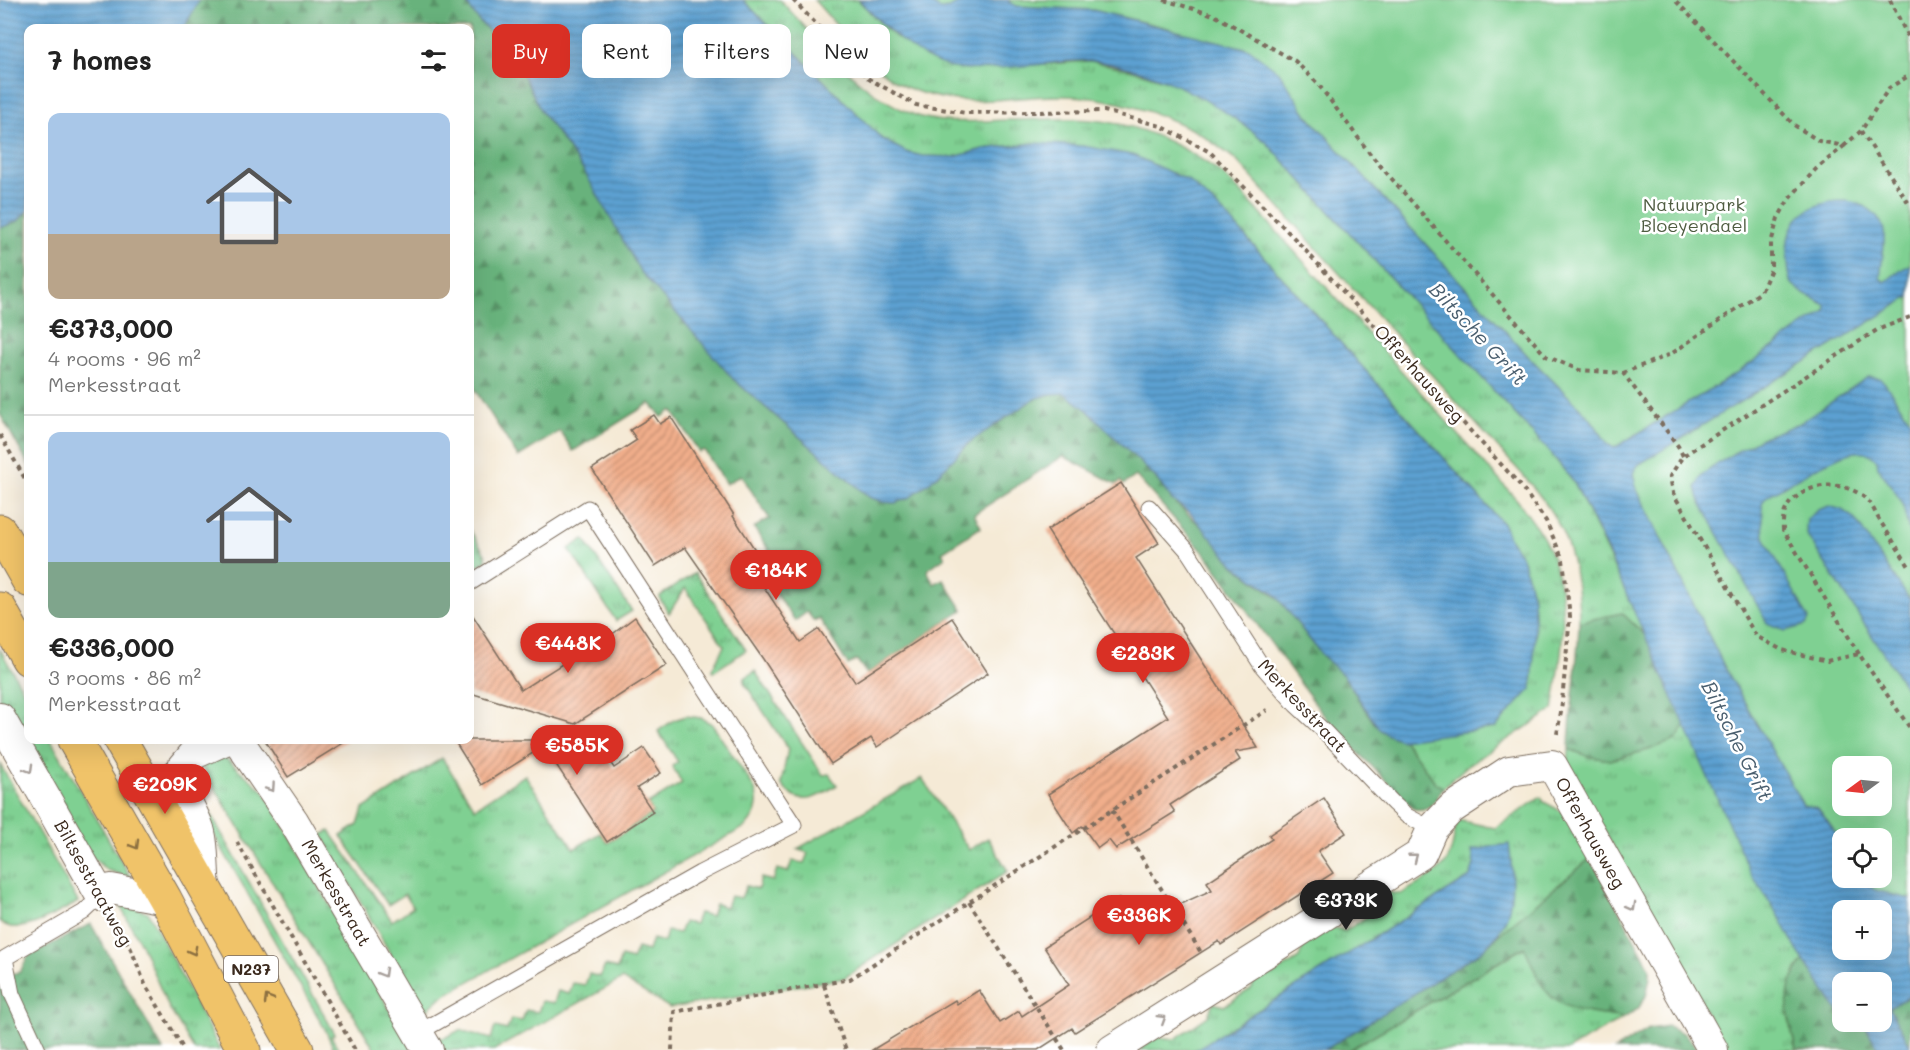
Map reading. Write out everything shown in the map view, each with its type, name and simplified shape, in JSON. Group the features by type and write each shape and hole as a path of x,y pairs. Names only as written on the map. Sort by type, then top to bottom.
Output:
{"main road":[{"path":"0,531 24,573"},
{"path":"0,609 24,652"},
{"name":"N237","path":"76,744 165,900 244,1050"},
{"name":"N237","path":"122,744 297,1050"}],"street":[{"name":"Biltsestraatweg","path":"0,718 101,896"},
{"path":"205,888 199,827 185,801 179,783 179,772 194,754 216,744"},
{"name":"Merkesstraat","path":"241,744 294,822 423,1040"},
{"path":"1112,1050 1421,854 1432,829 1451,809 1509,771 1552,765"},
{"name":"Offerhausweg","path":"1552,765 1713,1050"},
{"path":"101,896 111,889 165,900"}],"lane":[{"name":"Merkesstraat","path":"1149,507 1187,550 1262,666 1296,705 1407,816 1432,829"},
{"path":"423,1040 432,1025 700,873 794,825 588,508 474,580"},
{"path":"38,1050 12,994 2,954 84,912 101,896"}],"path":[{"name":"Offerhausweg","path":"793,0 869,78 916,105 966,113 1104,111 1161,126 1210,152 1295,240 1520,485 1546,521 1563,560 1570,616 1561,712 1552,765"},
{"path":"1164,0 1214,15 1295,61 1318,84 1371,154 1546,356 1579,370 1623,373 1671,354 1761,292 1771,269 1771,243 1778,218 1789,199 1816,169 1861,131 1889,88 1910,75"},
{"path":"1675,0 1794,125 1819,141 1844,146"},
{"path":"1890,0 1910,41"},
{"path":"1861,131 1910,205"},
{"path":"1859,654 1827,661 1782,650 1756,636 1673,493 1670,476 1683,456 1877,330 1910,317"},
{"path":"1623,373 1678,446 1683,456"},
{"path":"0,435 24,477"},
{"path":"1910,568 1868,501 1848,488 1830,485 1810,489 1796,497 1782,516 1783,530 1859,654 1910,728"},
{"path":"672,1050 674,1012 850,979 1274,706"},
{"path":"1112,810 1220,982"},
{"path":"232,831 355,1050"},
{"name":"Biltsestraatweg","path":"101,896 131,949 145,984 184,1050"},
{"path":"969,902 1064,1050"},
{"path":"824,985 846,1050"}],"green space":[{"path":"199,0 464,0 479,21 492,34 492,78 525,78 541,111 733,379 869,497 895,503 909,498 936,477 970,442 1034,399 1064,393 1087,410 1155,477 1172,500 1204,529 1234,565 1278,598 1321,654 1344,676 1374,723 1403,739 1435,782 1443,788 1432,804 1425,809 1414,809 1331,725 1207,556 1136,476 1123,485 1121,481 1116,484 1063,456 974,514 981,527 942,552 945,557 927,570 934,584 943,579 963,610 867,674 857,660 848,665 819,618 814,621 807,612 795,621 768,582 781,569 754,528 769,518 741,475 726,484 704,450 699,452 672,410 662,417 650,403 573,451 560,431 518,457 474,388 474,24 186,24"},
{"path":"743,0 780,0 803,25 803,60 791,48 791,24 767,24"},
{"path":"814,0 858,0 881,24 836,24"},
{"name":"Natuurpark Bloeyendael","path":"925,0 1910,0 1910,899 1875,891 1872,888 1892,888 1892,828 1832,828 1818,809 1803,805 1724,666 1637,490 1590,418 1528,356 1307,115 1279,72 1168,28 1093,10 1012,4 940,9"},
{"path":"890,33 928,57 987,68 1090,61 1133,70 1176,84 1237,118 1267,143 1550,452 1575,484 1646,636 1622,613 1579,622 1572,560 1559,526 1542,499 1521,473 1236,160 1226,152 1200,134 1180,124 1148,111 1114,102 1063,96 965,101 926,95 890,78"},
{"path":"821,78 856,78 894,106 915,115 937,120 1077,119 1132,127 1171,142 1207,163 1231,182 1518,501 1541,534 1553,559 1562,602 1562,645 1553,710 1468,765 1443,788 1435,782 1403,739 1495,728 1535,637 1533,598 1522,557 1510,540 1504,525 1228,217 1189,181 1035,143 983,149 954,157 922,156 906,152 882,139"},
{"path":"24,214 24,457 0,414 0,228 18,221"},
{"path":"474,536 486,556 486,560 474,568"},
{"path":"584,539 632,611 616,621 569,549"},
{"path":"695,573 746,650 713,672 712,669 724,646 685,588 669,613 660,599 660,596"},
{"path":"1622,613 1646,636 1686,725 1676,740 1610,760 1587,756 1569,749 1571,717 1579,622"},
{"path":"0,649 24,692 24,743 0,701"},
{"path":"755,671 823,775 829,774 837,785 822,794 801,799 794,797 781,784 788,749 744,682 745,678"},
{"path":"686,716 701,718 712,724 753,786 757,803 755,813 749,823 443,996 424,1012 322,835 330,831 392,921 413,907 405,894 388,905 341,836 358,825 363,809 442,758 475,808 525,775 574,849 600,833 608,843 653,813 648,804 682,783 672,766 678,762 658,731 674,720"},
{"path":"1686,725 1720,804 1804,960 1795,973 1788,1015 1796,1050 1727,1050 1568,766 1569,749 1587,756 1610,760 1675,740"},
{"path":"25,744 53,744 131,878 107,870 88,854"},
{"path":"224,757 264,791 413,1050 375,1050 200,764"},
{"path":"0,764 78,902 27,926 7,926 0,921"},
{"path":"922,778 969,850 988,838 1008,871 844,978 670,1008 622,979 494,1050 442,1050 435,1039 444,1038 460,1030 491,1039 495,1027 507,1030 511,1019 522,1021 526,1010 538,1012 542,1001 554,1003 558,991 569,994 573,983 585,985 589,974 600,977 605,966 617,969 621,957 632,960 637,948 648,951 652,939 664,942 667,931 679,933 684,922 695,924 699,913 711,916 715,904 726,907 730,896 741,898 746,886 758,889 761,878 773,881 777,869 788,872 792,861 804,863 808,853 797,849"},
{"path":"197,790 335,1034 331,1036 339,1050 334,1050 326,1031 194,800"},
{"path":"1541,797 1544,802 1563,812 1591,858 1497,936 1507,915 1511,862 1508,844 1472,850 1474,864 1470,877 1195,1050 1137,1050 1158,1037 1175,1039 1208,1016 1213,1003 1224,1006 1252,988 1255,976 1262,972 1273,975 1299,958 1304,944 1332,927 1345,931 1369,915 1373,901 1387,892 1401,894 1424,881 1444,865 1453,844 1457,820 1495,828"},
{"path":"1591,858 1650,968 1646,996 1638,1009 1624,1018 1576,1010 1559,1002 1543,986 1524,947 1349,1050 1325,1050 1482,951"},
{"path":"120,906 129,906 148,912 220,1050 194,1050 168,1006 141,944"},
{"path":"91,924 163,1050 0,1050 0,976 20,972 28,956"},
{"path":"1525,947 1536,974 1552,997 1576,1010 1624,1018 1568,1050 1349,1050"},
{"path":"1804,960 1832,1002 1832,1032 1869,1032 1879,1050 1796,1050 1788,1014 1788,993 1796,972"},
{"path":"1910,996 1910,1045 1892,1015 1892,1006"},
{"path":"1668,1026 1685,1034 1699,1050 1615,1050 1649,1029"}],"water":[{"path":"0,0 199,0 186,24 24,24 24,214 18,221 0,228"},
{"path":"464,0 743,0 767,24 683,24 683,78 791,78 791,48 803,60 803,78 821,78 882,139 906,152 922,156 954,157 983,149 1035,143 1083,146 1133,155 1189,181 1228,217 1504,525 1510,540 1522,557 1533,598 1535,637 1532,688 1495,728 1401,740 1388,735 1379,729 1344,676 1321,654 1275,594 1234,565 1190,513 1172,500 1155,477 1087,410 1064,393 1034,399 970,442 936,477 909,498 895,503 869,497 733,379 640,271 584,171 541,111 525,78 570,78 570,24 492,24 492,34 479,21"},
{"name":"Biltsche Grift","path":"859,0 925,0 940,9 949,8 964,0 1009,0 1017,6 1093,10 1249,49 1279,72 1307,115 1528,356 1590,418 1608,444 1614,448 1737,373 1805,324 1826,312 1826,305 1804,294 1790,282 1788,240 1792,227 1800,217 1824,203 1838,201 1852,202 1876,215 1884,232 1880,278 1885,282 1910,265 1910,297 1638,465 1633,473 1637,490 1724,666 1803,805 1818,808 1832,828 1832,888 1872,888 1910,899 1910,996 1892,1006 1892,972 1832,972 1832,1002 1751,874 1605,546 1575,484 1550,452 1267,143 1207,101 1185,89 1139,71 1078,60 1036,65 957,69 923,56 890,31 890,24 883,24"},
{"path":"1868,377 1879,378 1884,382 1910,420 1910,535 1902,502 1878,467 1877,460 1865,452 1844,455 1830,461 1766,497 1762,503 1764,537 1809,619 1806,625 1785,631 1767,623 1699,499 1696,487 1704,473 1734,453 1764,437 1800,423"},
{"path":"1829,506 1842,510 1854,518 1910,600 1910,695 1808,537 1807,519 1818,510"},
{"path":"1509,844 1512,880 1509,908 1500,931 1482,951 1325,1050 1195,1050 1470,877 1474,864 1472,850"},
{"path":"1892,1013 1910,1045 1910,1050 1879,1050 1869,1032 1892,1032"}],"building":[{"path":"654,415 660,424 671,417 767,568 756,575 800,642 819,629 855,682 952,618 988,673 877,747 871,738 831,764 763,659 685,547 655,566 592,469 637,440 630,430"},
{"path":"1121,483 1159,543 1136,558 1258,748 1235,752 1240,760 1170,805 1175,812 1116,849 1109,840 1098,848 1082,826 1073,833 1048,794 1168,717 1047,530"},
{"path":"474,617 521,690 570,659 571,661 609,632 610,636 635,617 667,665 575,724 474,694"},
{"path":"474,740 595,740 614,768 644,748 661,773 637,788 653,812 607,842 544,746 482,785 456,744 474,744"},
{"path":"267,744 342,744 288,777"},
{"path":"1324,798 1346,833 1318,851 1333,873 1221,945 1219,941 1075,1032 1072,1028 1038,1050 872,1050 955,1000 957,1004 979,990 1000,1023 1019,1011 1022,1016 1069,985 1044,947 1120,898 1131,914 1153,908 1167,910 1212,890 1207,882 1272,839 1269,835"}]}
